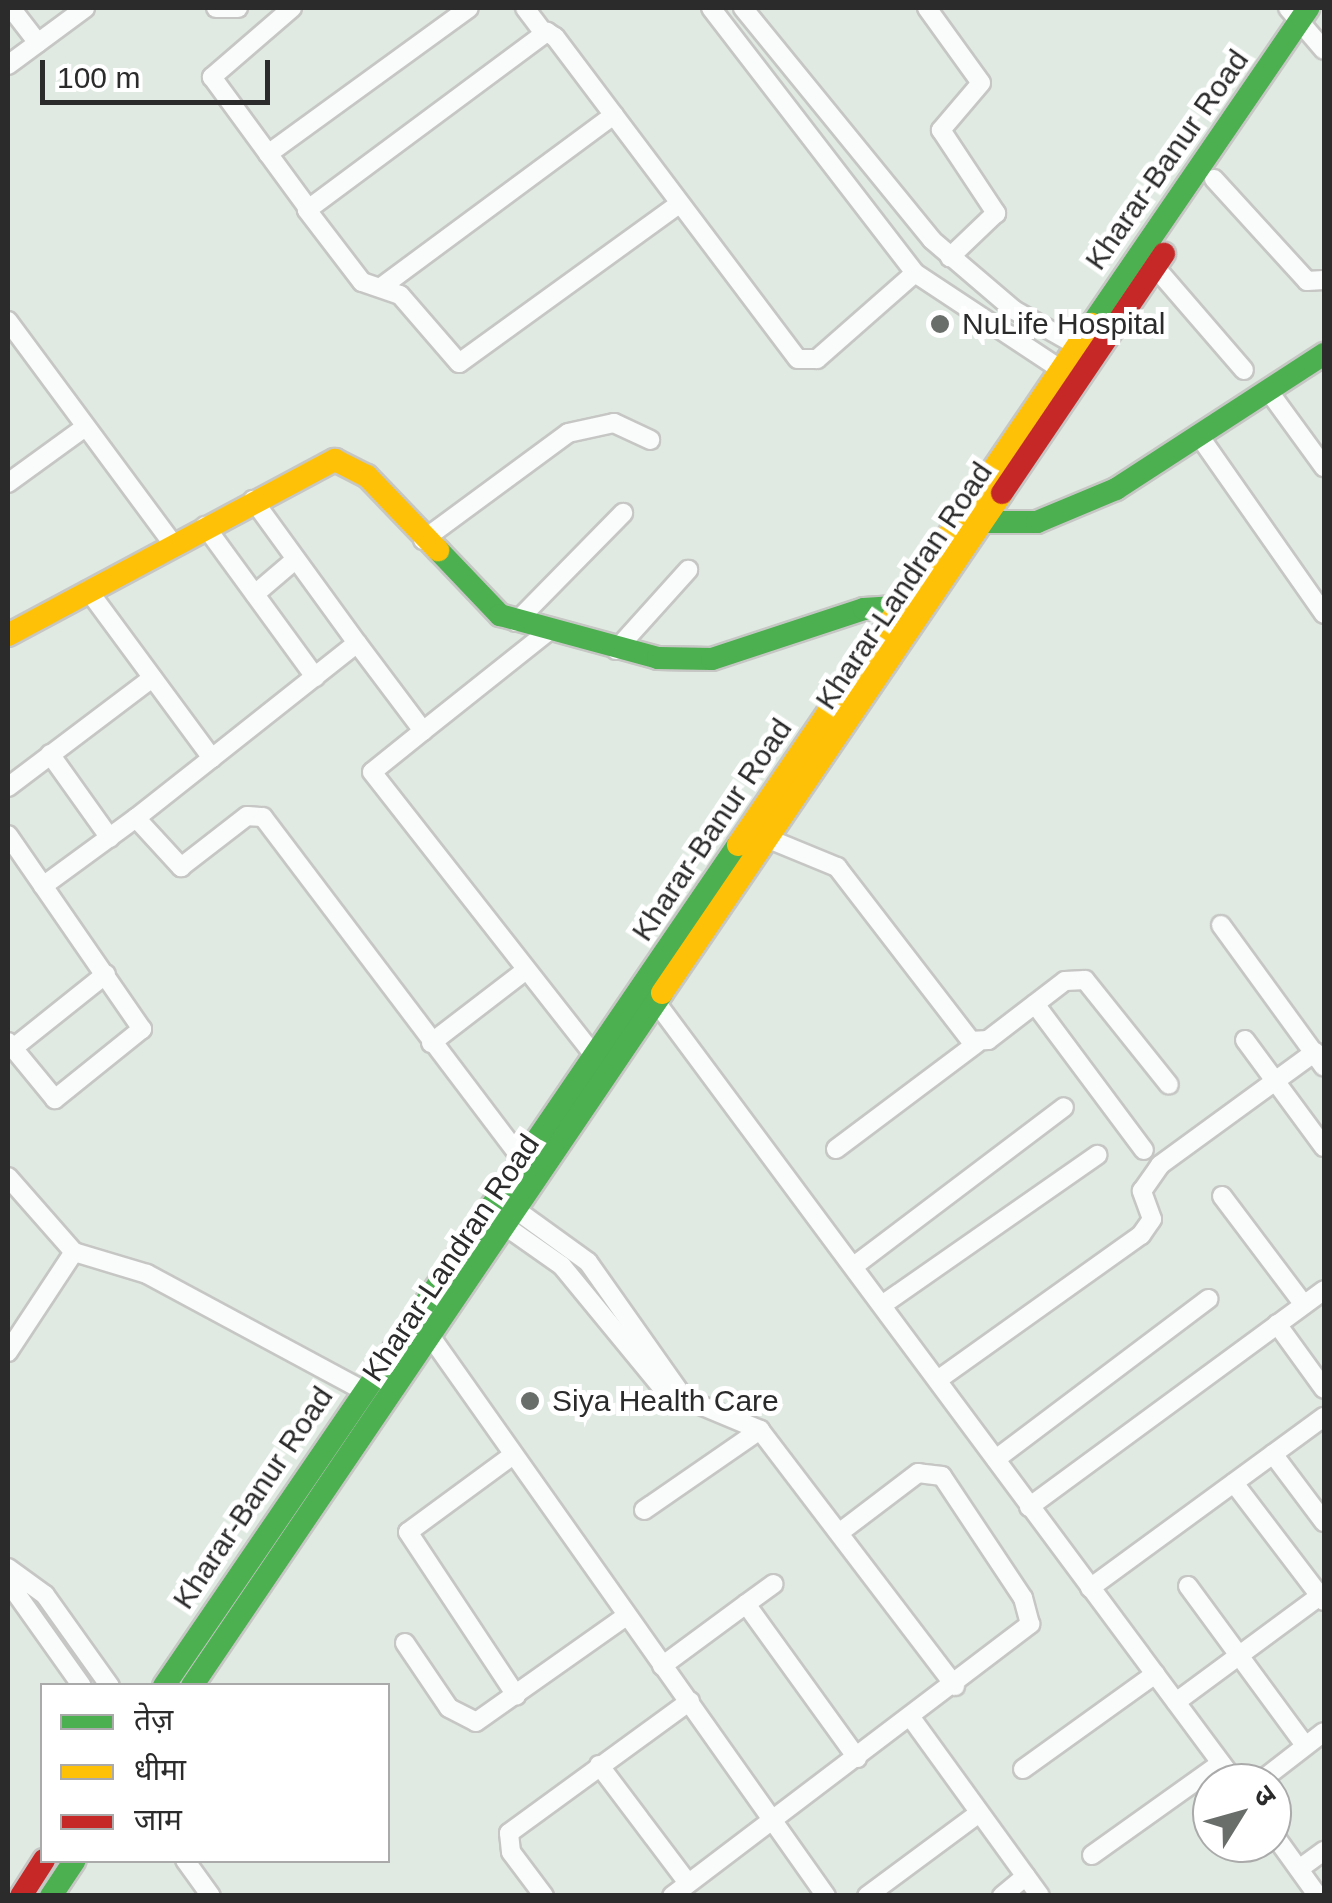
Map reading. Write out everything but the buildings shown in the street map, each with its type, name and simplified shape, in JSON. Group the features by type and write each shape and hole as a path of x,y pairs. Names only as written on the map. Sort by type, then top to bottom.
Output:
{"main road":[{"name":"Kharar-Landran Road","path":"194,1683 514,1220 650,995 770,839 913,607 983,522 1055,397 1155,267 1214,179 1306,25 1324,15"},
{"name":"Kharar-Banur Road","path":"166,1683 520,1156 593,1054 650,995 1055,397 1060,369 1076,345 1306,25"},
{"path":"983,522 1053,517 1200,437 1324,354"},
{"path":"8,635 253,500 342,461 516,622 546,633 616,650 712,659 913,607"},
{"path":"21,1896 42,1863"},
{"path":"51,1896 73,1863"}],"street":[{"path":"10,8 38,43"},
{"path":"8,65 85,8"},
{"path":"216,8 238,8"},
{"path":"292,8 212,72 362,282 384,285 459,363 679,204"},
{"path":"268,154 469,8"},
{"path":"525,8 614,115 679,204 806,362 915,272"},
{"path":"712,8 915,272 1060,369"},
{"path":"743,8 870,171 950,257 1076,345"},
{"path":"928,8 981,83 941,130 996,213 950,257"},
{"path":"307,207 543,32"},
{"path":"384,285 614,115"},
{"path":"1214,179 1307,281 1324,280"},
{"path":"1155,267 1244,370"},
{"path":"8,320 172,543"},
{"path":"1270,393 1324,467"},
{"path":"423,540 568,433 614,423 650,440"},
{"path":"8,483 85,427"},
{"path":"1200,437 1324,614"},
{"path":"253,500 423,731"},
{"path":"516,622 622,513"},
{"path":"205,526 315,678"},
{"path":"255,594 295,560"},
{"path":"616,650 688,570"},
{"path":"88,590 212,758"},
{"path":"546,633 372,772 593,1054"},
{"path":"43,886 136,818 357,643"},
{"path":"8,787 152,678"},
{"path":"50,754 110,838"},
{"path":"136,818 181,867 247,816 263,817 430,1043 520,1156"},
{"path":"8,835 106,974 142,1028 74,1087 46,1096 10,1046 106,974"},
{"path":"770,839 836,867 978,1043"},
{"path":"940,1379 1141,1235 1152,1219 1142,1191 1153,1174 1276,1082 1320,1059 1221,925"},
{"path":"430,1043 526,970"},
{"path":"836,1149 978,1043 1075,978 1092,984 1168,1085"},
{"path":"650,995 940,1379 1029,1507 1221,1763"},
{"path":"1035,1004 1144,1150"},
{"path":"1246,1040 1324,1147"},
{"path":"854,1266 1064,1107"},
{"path":"884,1304 1097,1155"},
{"path":"8,1177 74,1252 147,1274 361,1389"},
{"path":"1222,1196 1304,1305"},
{"path":"514,1220 588,1262 684,1398 760,1430 956,1686"},
{"path":"8,1352 74,1252"},
{"path":"1029,1507 1324,1290"},
{"path":"996,1460 1208,1300"},
{"path":"412,1320 437,1336 513,1455 826,1896"},
{"path":"1277,1324 1324,1390"},
{"path":"1090,1588 1324,1418"},
{"path":"644,1510 760,1430"},
{"path":"1273,1454 1324,1522"},
{"path":"513,1455 408,1532 516,1695"},
{"path":"672,1896 1024,1636 1030,1614 942,1476 918,1473 838,1533"},
{"path":"1176,1702 1323,1597 1234,1482"},
{"path":"12,1574 80,1683"},
{"path":"12,1574 45,1595 108,1683"},
{"path":"662,1666 774,1584"},
{"path":"1188,1586 1304,1746"},
{"path":"746,1604 857,1758"},
{"path":"405,1643 467,1722 516,1695 626,1616"},
{"path":"1023,1770 1155,1674"},
{"path":"544,1896 508,1846 509,1833 690,1701"},
{"path":"912,1718 1040,1896"},
{"path":"1283,1763 1324,1732"},
{"path":"599,1766 688,1883"},
{"path":"1092,1855 1192,1784"},
{"path":"867,1896 979,1812"},
{"path":"1299,1869 1324,1851"},
{"path":"1292,1859 1318,1896"},
{"path":"187,1863 211,1896"},
{"path":"1002,1896 1026,1876"}],"traffic: fast":[{"path":"1092,324 1308,8"},
{"path":"983,522 1037,522 1116,489 1324,354"},
{"path":"438,550 500,615 658,658 712,659 864,609 911,606"},
{"path":"166,1683 738,845"},
{"path":"194,1683 662,993"},
{"path":"51,1896 73,1863"}],"traffic: slow":[{"path":"738,845 1092,324"},
{"path":"8,635 335,460 367,476 438,550"},
{"path":"662,993 1002,493"}],"traffic: jam":[{"path":"1002,493 1164,254"},
{"path":"21,1896 42,1863"}],"place":[{"name":"NuLife Hospital","path":"940,324"},
{"name":"Siya Health Care","path":"530,1401"}]}
